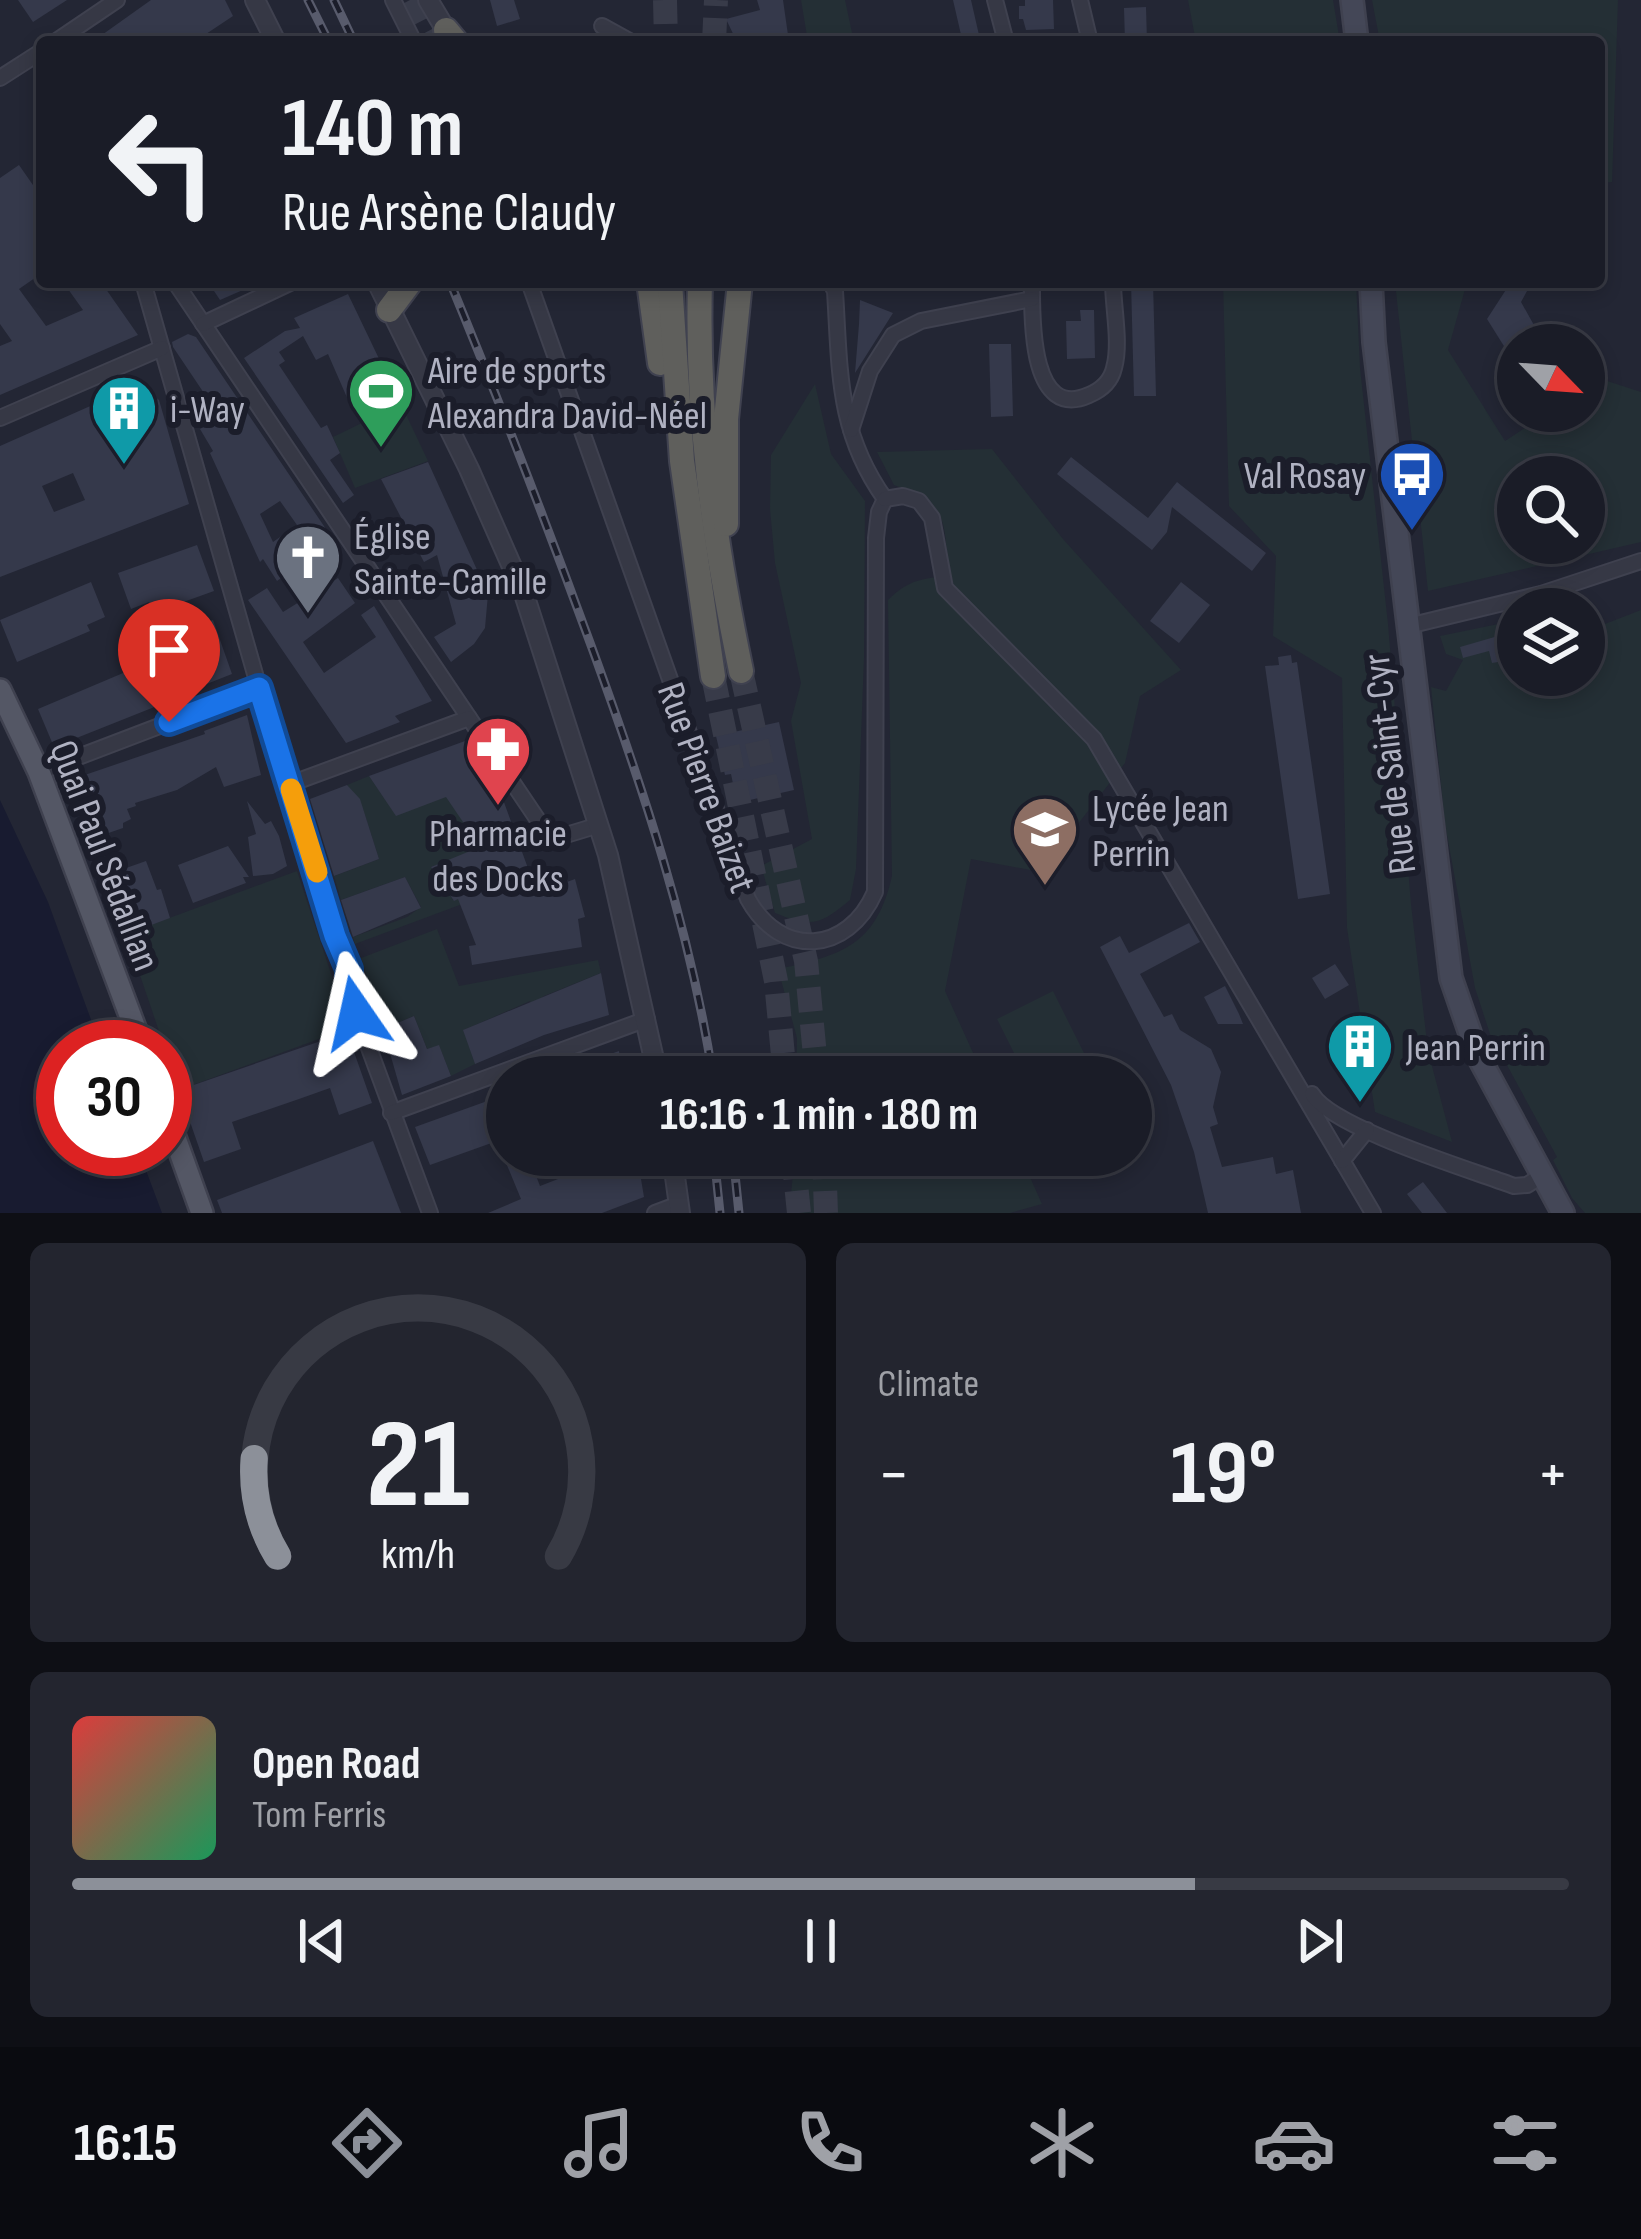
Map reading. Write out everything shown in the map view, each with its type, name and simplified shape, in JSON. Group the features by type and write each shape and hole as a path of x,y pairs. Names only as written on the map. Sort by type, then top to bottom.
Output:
{"highway":[{"path":"389,310 406,288"},
{"path":"650,288 713,676"},
{"path":"670,288 677,417 693,553"},
{"path":"700,288 706,475 738,659 724,465 739,288"}],"main road":[{"path":"1352,0 1356,36"},
{"name":"Rue de Saint-Cyr","path":"1371,288 1450,978 1478,1057 1563,1213"},
{"name":"Quai Paul Sédallian","path":"0,690 39,772 132,1020"},
{"path":"189,1176 202,1213"}],"street":[{"path":"64,36 117,0"},
{"path":"255,0 273,36"},
{"path":"393,0 411,36"},
{"path":"428,0 448,36"},
{"path":"995,0 1004,36"},
{"path":"1080,0 1089,36"},
{"path":"602,26 620,36"},
{"path":"0,79 36,55"},
{"path":"145,288 259,688 346,959 356,1013 430,1213"},
{"path":"179,288 546,832 566,835 599,826"},
{"path":"203,324 279,288"},
{"path":"379,288 513,564 599,826 654,1056"},
{"name":"Rue Pierre Baizet","path":"531,288 748,899 757,916 788,938 806,942 843,933 858,921 874,892 876,538 885,499"},
{"path":"833,288 841,400 860,465 885,499 903,496 920,501 932,518 945,588 1094,739 1372,1213"},
{"path":"1032,288 1035,349 1047,387 1062,397 1086,398 1105,386 1115,367 1113,288"},
{"path":"851,430 870,371 893,335 921,321 1032,299"},
{"path":"0,418 162,347"},
{"path":"1408,626 1541,594 1641,561"},
{"path":"39,772 259,688"},
{"path":"290,784 469,718"},
{"path":"391,1113 647,1019"},
{"path":"1292,1075 1305,1082 1320,1108 1367,1130 1514,1186 1527,1185 1543,1175"},
{"path":"1325,1136 1346,1119"},
{"path":"1347,1167 1367,1130"},
{"path":"655,1213 680,1208 675,1176"}],"shaded area":[{"path":"801,0 845,0 853,36 807,36"},
{"path":"1188,0 1333,0 1339,36 1195,36"},
{"path":"1372,0 1618,0 1612,182 1605,183 1605,36 1379,36"},
{"path":"1223,288 1356,288 1411,904 1428,1051 1452,1142 1375,1112 1347,928 1342,678 1273,636 1276,556 1229,506"},
{"path":"1396,288 1465,288 1448,350 1505,441 1519,432 1605,432 1605,380 1641,392 1641,542 1605,550 1605,456 1497,456 1497,564 1545,564 1428,591"},
{"path":"815,384 831,454 865,501 864,658 856,869 850,900 831,915 807,922 775,913 761,866 812,839 791,721 801,683 775,563 770,509 771,455"},
{"name":"Aire de sports Alexandra David-Néel","path":"401,404 428,461 355,488 333,437"},
{"path":"992,449 1063,539 1181,670 1140,696 1125,763 1041,872 971,859 945,991 974,1056 797,1056 797,1038 778,969 853,944 876,918 892,876 888,600 916,581 949,576 941,517 926,500 894,485 877,452"},
{"path":"1641,610 1641,1213 1585,1213 1572,1198 1553,1160 1557,1157 1490,1034 1475,988 1445,824 1431,687 1446,691 1463,660 1446,654 1440,636 1497,624 1497,696 1605,696 1605,624"},
{"path":"369,776 396,815 442,791 516,835 431,867 453,900 529,872 532,878 355,944 353,937 421,907 405,877 341,900 334,876 379,859 363,809 347,785"},
{"path":"297,871 349,1028 192,1085 192,1020 155,1020 126,934"},
{"path":"437,929 459,986 598,960 601,973 544,996 533,1006 530,1001 464,1030 475,1064 451,1076 439,1046 427,1049 414,1016 383,1029 361,958"},
{"path":"1053,991 1086,1056 1016,1056 997,1019"},
{"path":"793,1176 1029,1176 1042,1204 1010,1213 789,1213"}],"water":[{"path":"0,800 48,902 91,1020 36,1020 36,1176 148,1176 162,1213 0,1213"}],"building":[{"path":"18,0 67,0 33,22"},
{"path":"151,0 225,0 233,16 203,36 100,36"},
{"path":"490,0 514,0 520,19 497,26"},
{"path":"757,0 783,0 788,36 734,36 726,19 760,10"},
{"path":"953,0 971,0 979,35 961,36"},
{"path":"1025,0 1053,0 1054,29 1026,30 1019,19 1019,6 1025,6"},
{"path":"1146,7 1147,36 1125,36 1124,8"},
{"path":"19,165 36,189 36,277 19,289 46,326 83,310 67,288 105,288 138,335 0,395 0,346 12,341 0,324 0,178"},
{"path":"212,288 247,288 220,300"},
{"path":"1131,288 1153,288 1156,396 1134,396"},
{"path":"1507,288 1529,288 1521,302 1533,324 1497,324 1497,335 1487,319"},
{"path":"348,294 394,390 352,409 328,354 316,360 303,336 279,352 285,361 279,365 321,428 327,425 340,453 330,460 354,495 343,503 244,358 285,331 300,328 294,318"},
{"path":"860,300 893,313 855,373 859,324"},
{"path":"1080,310 1094,310 1095,358 1067,359 1066,321 1081,321"},
{"path":"188,334 196,337 328,532 331,542 277,581 263,559 260,562 200,429 220,417 172,342","holes":["280,501 297,525 273,542 260,514"]},
{"path":"989,344 1011,344 1013,416 991,417"},
{"path":"140,384 159,400 189,504 0,577 0,446","holes":["73,473 85,500 54,512 42,486"]},
{"path":"1071,457 1148,518 1177,482 1266,553 1252,571 1172,507 1167,532 1152,550 1057,474"},
{"path":"428,462 488,594 485,628 451,662 434,637 456,624 437,555 424,562 381,479"},
{"path":"197,545 214,591 153,613 149,602 131,609 118,573"},
{"path":"338,578 355,603 303,642 324,673 376,637 361,615 374,606 432,701 395,716 400,722 346,743 248,600 267,588 283,612"},
{"path":"91,582 105,617 87,625 90,631 17,662 0,620"},
{"path":"1181,582 1210,605 1179,643 1150,621"},
{"path":"213,620 232,674 199,687 193,671 212,664 204,639 179,649 173,635"},
{"path":"1497,636 1497,662 1492,663 1489,651 1463,658 1460,647"},
{"path":"1291,655 1292,663 1297,662 1330,894 1298,899 1265,666 1279,665 1278,657"},
{"path":"161,657 177,698 54,747 38,709"},
{"path":"247,715 261,775 224,787 216,767 177,790 135,803 127,809 131,819 123,828 94,838 73,779"},
{"path":"779,722 794,790 737,803 716,736"},
{"path":"465,741 501,794 537,893 575,879 585,917 578,919 582,947 472,965 469,946 476,945 458,899 454,901 431,867 480,847 446,797 396,816 369,776"},
{"path":"347,785 360,799 379,859 334,876 310,799"},
{"path":"247,801 265,824 271,821 279,836 287,866 273,874 253,876 248,837 256,834"},
{"path":"228,846 249,877 243,877 246,883 193,903 178,865"},
{"path":"146,861 170,918 130,933 109,874"},
{"path":"405,877 421,908 353,937 341,900"},
{"path":"1189,923 1200,942 1140,974 1164,1017 1172,1014 1180,1030 1211,1049 1221,1072 1213,1107 1218,1124 1210,1127 1222,1167 1273,1157 1276,1174 1293,1170 1301,1213 1208,1213 1171,1085 1100,947 1120,936 1129,953"},
{"path":"1335,964 1349,985 1325,999 1312,978"},
{"path":"601,973 609,1015 486,1056 475,1064 463,1030"},
{"path":"1225,986 1243,1024 1218,1024 1204,997"},
{"path":"414,1016 427,1049 439,1045 451,1076 402,1095 383,1029"},
{"path":"347,1032 372,1103 339,1115 330,1088 232,1122 241,1149 204,1162 192,1127 192,1086"},
{"path":"486,1101 486,1145 430,1165 415,1127"},
{"path":"373,1141 401,1213 222,1213 217,1200"},
{"path":"511,1176 536,1176 540,1186 566,1176 640,1176 644,1197 602,1213 488,1213 521,1199"},
{"path":"1423,1182 1447,1213 1422,1213 1407,1194"}],"tunnel":[{"path":"410,0 429,36"},
{"path":"665,0 666,36"},
{"path":"714,36 716,0"},
{"path":"741,671 806,961 815,1056"},
{"path":"713,676 776,981 783,1056"},
{"path":"795,1176 799,1213"},
{"path":"825,1176 826,1213"}],"railway":[{"path":"308,0 326,36"},
{"path":"334,0 351,36"},
{"path":"452,288 629,753 678,913 709,1056"},
{"path":"716,1176 720,1213"},
{"path":"735,1176 739,1213"}],"slow traffic":[{"path":"291,789 317,872"}],"place":[{"name":"Aire de sports Alexandra David-Néel","path":"381,450"},
{"name":"i-Way","path":"124,467"},
{"name":"Val Rosay","path":"1412,533"},
{"name":"Église Sainte-Camille","path":"308,616"},
{"name":"Pharmacie des Docks","path":"498,808"},
{"name":"Lycée Jean Perrin","path":"1045,888"},
{"name":"Jean Perrin","path":"1360,1105"}],"route":[{"path":"169,722 259,688 349,969 356,1013"}]}
